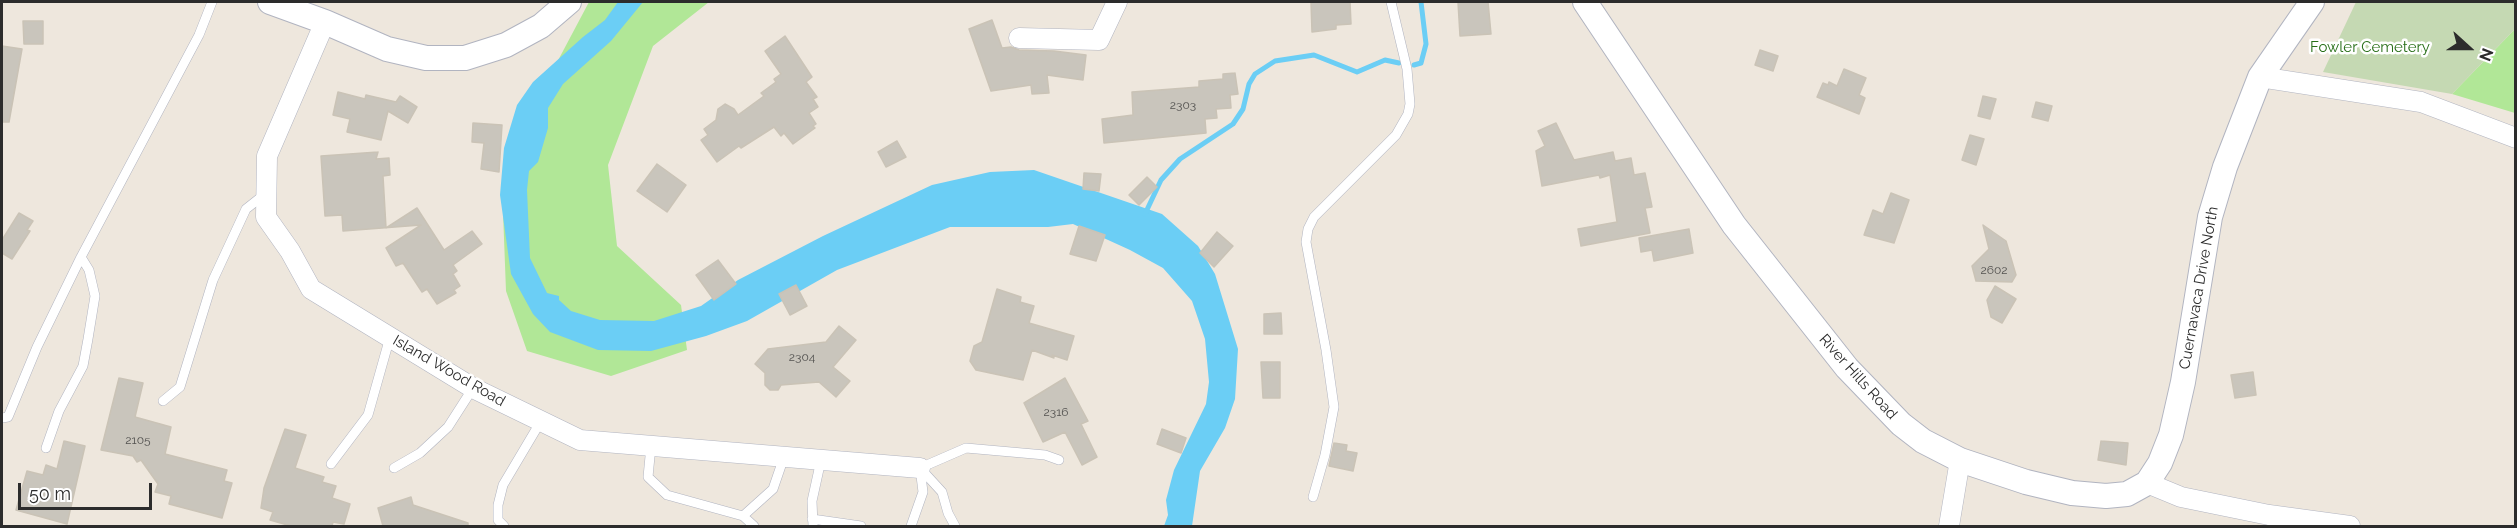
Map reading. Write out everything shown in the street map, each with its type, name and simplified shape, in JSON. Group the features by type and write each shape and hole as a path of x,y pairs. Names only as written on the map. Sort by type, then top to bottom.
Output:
{"street":[{"path":"270,2 325,22 387,49 426,58 465,58 506,45 541,26 569,2"},
{"path":"1019,38 1099,40 1117,2"},
{"name":"River Hills Road","path":"1586,2 1734,225 1825,341 1869,392 1901,424 1923,441 1960,460 2026,482 2072,493 2106,496 2127,494 2146,483"},
{"name":"Cuernavaca Drive North","path":"2146,483 2160,463 2171,435 2183,382 2210,217 2233,145 2260,77 2312,2"},
{"name":"Island Wood Road","path":"325,22 267,156 266,217 290,251 311,289 473,388 580,440 920,468"},
{"path":"2260,77 2421,102 2516,138"},
{"path":"1949,526 1960,460"},
{"path":"2146,483 2181,497 2269,515 2350,526"}],"lane":[{"path":"2,418 8,417 37,347 81,256 199,35 212,2"},
{"path":"1313,497 1325,454 1334,407 1306,242 1308,229 1314,218 1396,135 1408,114 1410,104 1407,69 1391,2"},
{"path":"163,401 180,387 213,280 246,209 267,192"},
{"path":"46,448 59,411 83,366 88,339 95,296 89,270 81,256"},
{"path":"331,464 368,415 390,337"},
{"path":"394,468 420,453 448,427 473,388"},
{"path":"504,526 498,520 498,505 503,485 541,421"},
{"path":"651,446 648,477 667,495 743,516 754,526"},
{"path":"920,468 966,448 1045,455 1059,460"},
{"path":"743,516 773,489 784,457"},
{"path":"821,460 812,501 813,523 861,526"},
{"path":"911,526 924,492 920,468"},
{"path":"920,468 942,492 948,513 955,526"}],"green space":[{"path":"589,2 709,2 653,46 608,165 617,246 681,305 687,350 611,376 527,351 506,291 503,212 537,100"},
{"name":"Fowler Cemetery","path":"2356,2 2515,2 2515,29 2452,94 2323,72"},
{"path":"2515,29 2515,113 2452,94"}],"water":[{"path":"618,2 643,2 611,41 563,84 548,108 548,128 538,162 529,171 527,190 530,258 547,293 559,296 559,300 571,311 600,320 654,321 701,306 738,280 823,236 932,185 990,172 1034,170 1162,214 1198,246 1215,274 1238,349 1235,399 1225,428 1200,471 1192,526 1164,526 1168,515 1166,500 1174,470 1206,404 1209,382 1205,339 1192,301 1163,268 1073,224 1048,227 950,227 837,270 747,321 706,336 651,351 598,350 550,332 533,314 511,274 500,195 504,148 517,105 533,82 605,20"}],"building":[{"path":"1311,2 1350,2 1351,24 1336,25 1336,29 1312,32"},
{"path":"1458,2 1488,2 1491,34 1460,36"},
{"path":"992,20 1002,48 1086,55 1083,80 1047,75 1049,93 1032,94 1031,85 991,91 969,29"},
{"path":"23,21 43,21 43,44 24,44"},
{"path":"785,36 812,77 806,82 817,97 813,99 818,107 809,113 816,124 813,126 815,128 793,144 784,133 781,136 774,127 741,148 739,146 717,162 701,140 708,135 704,129 716,120 718,109 725,104 734,109 738,115 764,96 761,93 776,82 774,79 781,74 765,51"},
{"path":"2,46 22,49 9,122 2,122"},
{"path":"1760,50 1778,56 1773,71 1755,65"},
{"path":"1844,69 1866,78 1859,95 1865,98 1859,114 1817,97 1823,83 1828,85 1829,82 1837,86"},
{"path":"1235,73 1238,94 1230,95 1231,108 1216,109 1217,118 1205,119 1206,133 1104,143 1102,119 1133,115 1132,92 1199,87 1199,81 1223,79 1223,74"},
{"path":"338,92 365,99 366,95 396,102 400,96 417,107 408,123 388,111 381,140 347,132 350,119 333,115"},
{"path":"1983,96 1996,99 1990,119 1978,116"},
{"path":"2036,102 2052,106 2048,121 2032,117"},
{"path":"473,123 502,125 499,172 481,169 484,143 472,142"},
{"path":"1556,123 1574,160 1613,152 1615,161 1631,158 1634,175 1645,173 1652,207 1645,208 1650,233 1581,246 1578,229 1617,222 1610,175 1542,186 1536,151 1545,146 1538,131"},
{"path":"1970,135 1984,139 1976,165 1962,160"},
{"path":"897,141 906,157 886,167 878,152"},
{"path":"378,152 376,159 389,158 390,175 383,176 386,228 343,231 342,215 325,216 321,156"},
{"path":"657,164 686,185 667,212 637,191"},
{"path":"1084,173 1101,174 1099,191 1083,189"},
{"path":"1147,177 1157,187 1139,205 1129,195"},
{"path":"1891,193 1909,200 1894,243 1864,235 1873,210 1883,214"},
{"path":"417,208 444,250 472,231 482,244 453,265 457,271 453,274 460,286 454,290 456,293 437,304 427,289 422,292 403,263 396,266 386,248 421,225 387,228"},
{"path":"19,213 33,221 27,230 30,231 12,259 2,253 2,240"},
{"path":"1983,225 2006,241 2016,275 2012,282 1976,281 1972,266 1989,249"},
{"path":"1079,226 1105,235 1096,261 1070,254"},
{"path":"1689,229 1693,253 1654,261 1652,250 1641,252 1639,238"},
{"path":"1217,232 1233,246 1214,267 1200,253"},
{"path":"718,260 736,284 714,300 696,275"},
{"path":"796,285 807,306 790,315 779,294"},
{"path":"1995,286 2016,299 2002,323 1991,317 1987,300"},
{"path":"997,289 1021,297 1020,302 1034,306 1029,323 1074,336 1067,360 1032,350 1023,380 976,370 970,361 974,346 982,342"},
{"path":"1281,313 1282,334 1264,334 1264,314"},
{"path":"839,326 856,340 833,367 850,381 836,397 819,382 781,385 778,390 770,390 765,385 765,373 755,364 768,349 826,342"},
{"path":"1261,362 1280,362 1280,398 1263,398"},
{"path":"2253,372 2256,395 2235,398 2231,375"},
{"path":"119,378 143,383 135,417 171,427 165,454 227,470 224,481 232,483 222,518 169,504 171,496 155,492 158,484 141,460 137,462 133,456 101,450"},
{"path":"1065,378 1088,421 1081,424 1097,457 1082,465 1065,432 1043,442 1024,403"},
{"path":"285,429 306,435 295,468 324,477 322,482 336,486 332,498 350,504 344,524 333,522 332,526 291,526 270,520 273,512 261,508 264,488"},
{"path":"1162,429 1186,438 1181,453 1157,444"},
{"path":"64,441 85,446 67,524 16,510 27,471 43,475 46,465 57,469"},
{"path":"2101,441 2128,443 2126,465 2098,460"},
{"path":"1334,443 1347,445 1346,451 1357,453 1353,471 1329,466"},
{"path":"411,497 413,505 468,523 468,526 383,526 378,508"}],"waterway":[{"path":"1414,65 1421,63 1426,44 1421,2"},
{"path":"1145,214 1161,180 1180,159 1233,124 1243,109 1249,84 1255,74 1275,61 1314,55 1357,72 1385,60 1399,63"}]}
